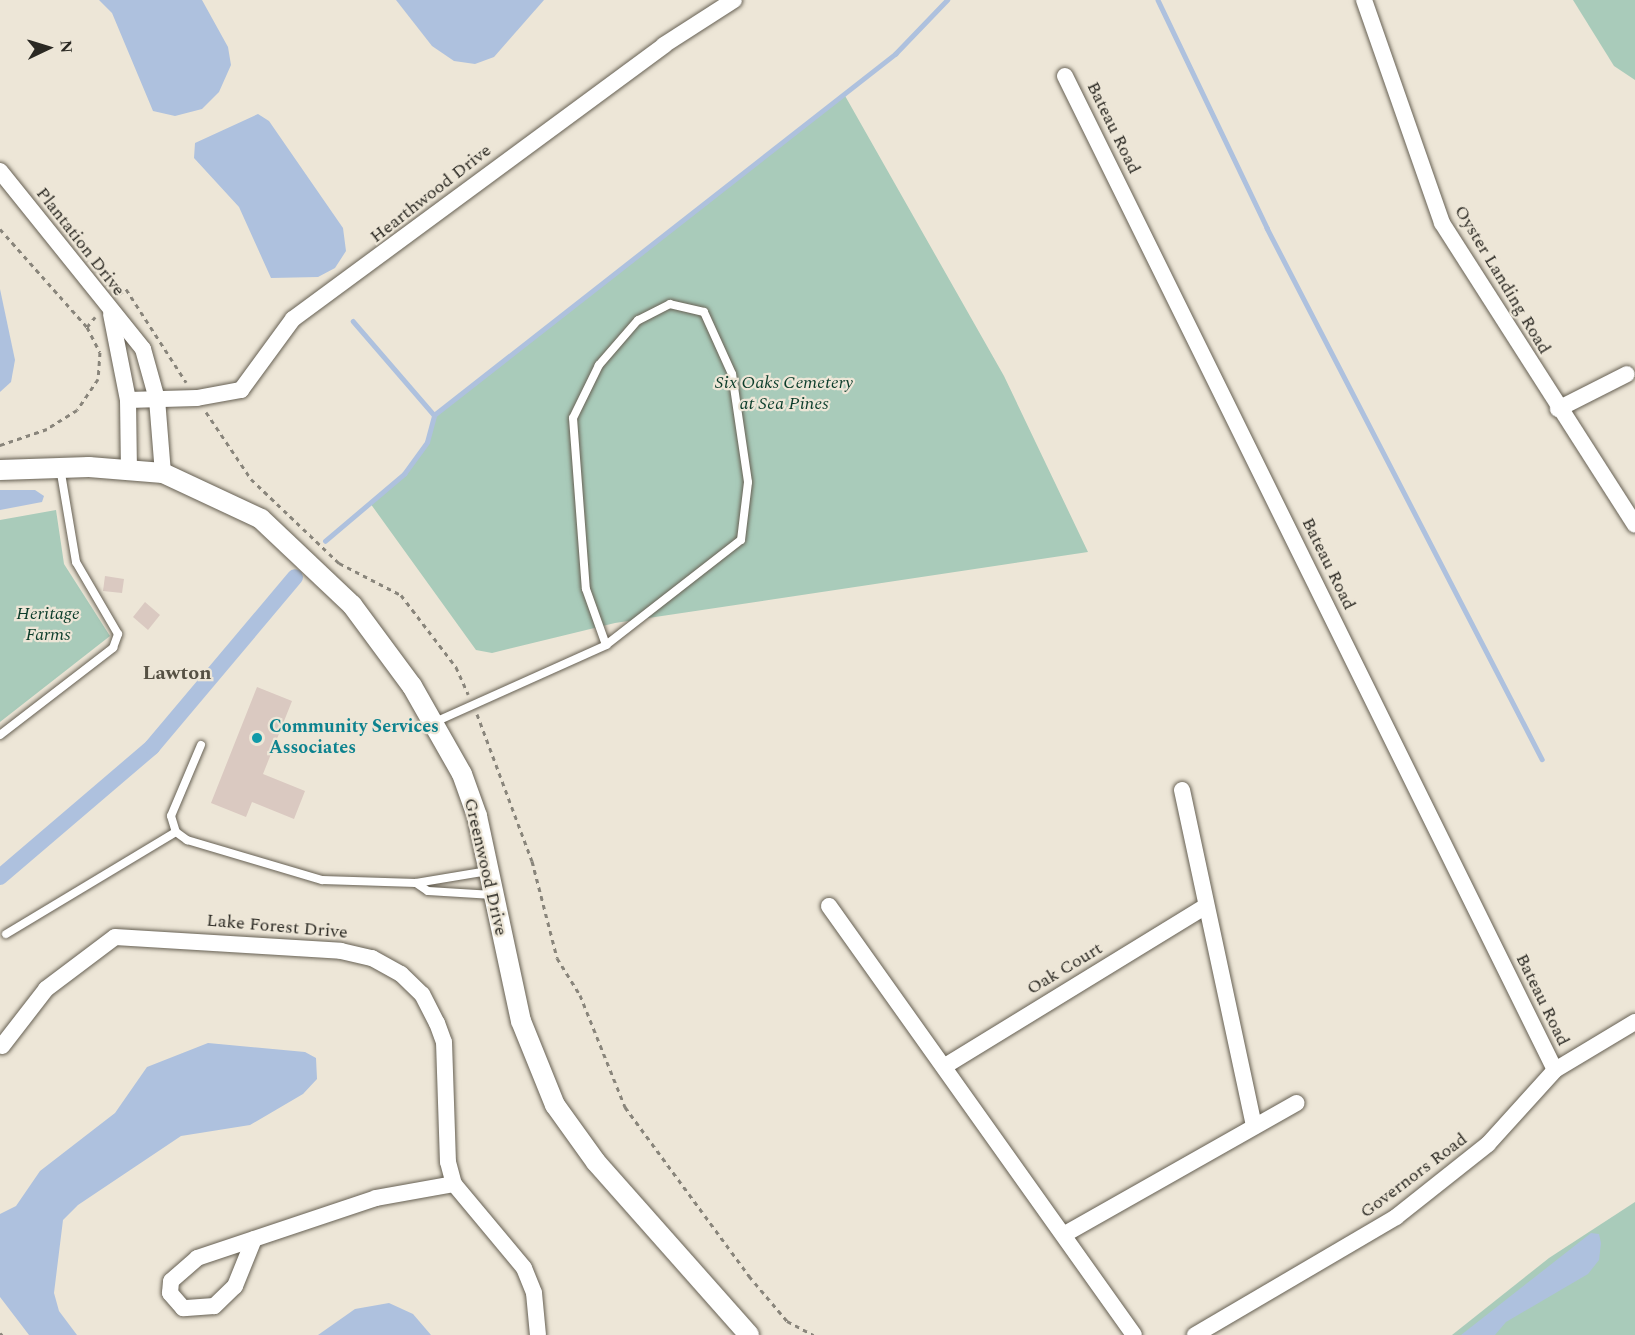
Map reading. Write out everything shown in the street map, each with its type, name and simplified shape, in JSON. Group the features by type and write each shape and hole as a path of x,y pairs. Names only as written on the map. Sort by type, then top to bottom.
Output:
{"street":[{"name":"Hearthwood Drive","path":"128,400 240,390 293,319 636,65 734,0"},
{"name":"Oyster Landing Road","path":"1364,0 1442,224 1558,409 1635,525"},
{"name":"Bateau Road","path":"1065,76 1555,1070"},
{"name":"Plantation Drive","path":"0,171 111,314 129,327 143,349 157,399 163,473"},
{"path":"111,314 128,400 129,471"},
{"path":"1558,409 1627,374"},
{"name":"Greenwood Drive","path":"0,470 60,467 163,473 233,503 287,539 380,638 435,722 477,816 521,1021 555,1105 596,1162 750,1335"},
{"path":"1182,790 1254,1126"},
{"path":"829,906 1065,1234 1134,1335"},
{"name":"Oak Court","path":"945,1066 1206,906"},
{"name":"Lake Forest Drive","path":"2,1046 46,989 115,937 341,951 372,958 401,974 422,994 444,1042 448,1162 454,1184 524,1268 534,1293 538,1335"},
{"name":"Governors Road","path":"1195,1335 1322,1264 1433,1191 1488,1144 1555,1070 1635,1022"},
{"path":"1065,1234 1297,1103"},
{"path":"254,1239 236,1286 214,1306 183,1308 170,1293 171,1281 197,1257 404,1190 454,1184"}],"lane":[{"path":"435,722 606,645 741,540 748,482 732,374 704,312 670,304 638,320 599,365 573,418 586,589 606,645"},
{"path":"0,735 113,648 118,634 76,562 60,467"},
{"path":"176,832 171,816 201,745"},
{"path":"6,934 176,832 322,880 416,883 488,871"},
{"path":"416,883 428,891 493,895"}],"path":[{"path":"0,229 87,327 100,352 98,379 77,410 47,429 0,445"}],"green space":[{"path":"1573,0 1635,0 1635,80 1614,66"},
{"name":"Six Oaks Cemetery at Sea Pines","path":"844,94 1004,376 1088,552 615,623 492,653 476,650 370,503 404,474 427,442 434,415"},
{"name":"Heritage Farms","path":"56,510 64,564 110,636 0,722 0,520"},
{"path":"1635,1202 1635,1335 1452,1335 1549,1258"}],"water":[{"path":"99,0 202,0 228,47 231,65 219,92 202,109 175,116 153,111 112,13"},
{"path":"396,0 544,0 494,57 475,64 454,61 432,46"},
{"path":"258,114 269,121 343,228 346,251 335,268 318,277 271,278 239,207 194,158 195,143"},
{"path":"0,289 15,360 11,382 0,392"},
{"path":"0,490 35,490 44,496 42,502 0,510"},
{"path":"208,1043 305,1052 316,1058 317,1079 303,1094 250,1125 181,1136 78,1205 63,1220 54,1293 59,1311 77,1335 29,1335 0,1297 0,1214 16,1206 40,1171 115,1113 147,1067"},
{"path":"1591,1233 1599,1234 1601,1243 1599,1260 1588,1274 1506,1322 1495,1335 1461,1335"},
{"path":"389,1303 413,1314 431,1335 318,1335 355,1309"}],"building":[{"path":"105,576 124,579 122,593 103,591"},
{"path":"145,602 160,615 148,630 133,617"},
{"name":"Community Services Associates","path":"257,687 292,701 263,774 305,791 294,819 252,802 246,817 211,803"}],"waterway":[{"path":"325,541 404,474 427,442 434,415 895,54 947,0"},
{"path":"1158,0 1267,228 1542,759"},
{"path":"353,321 434,415"},
{"path":"0,877 152,747 295,577"}],"place":[{"name":"Community Services Associates","path":"257,738"}],"district":[{"name":"Lawton","path":"177,673"}]}
